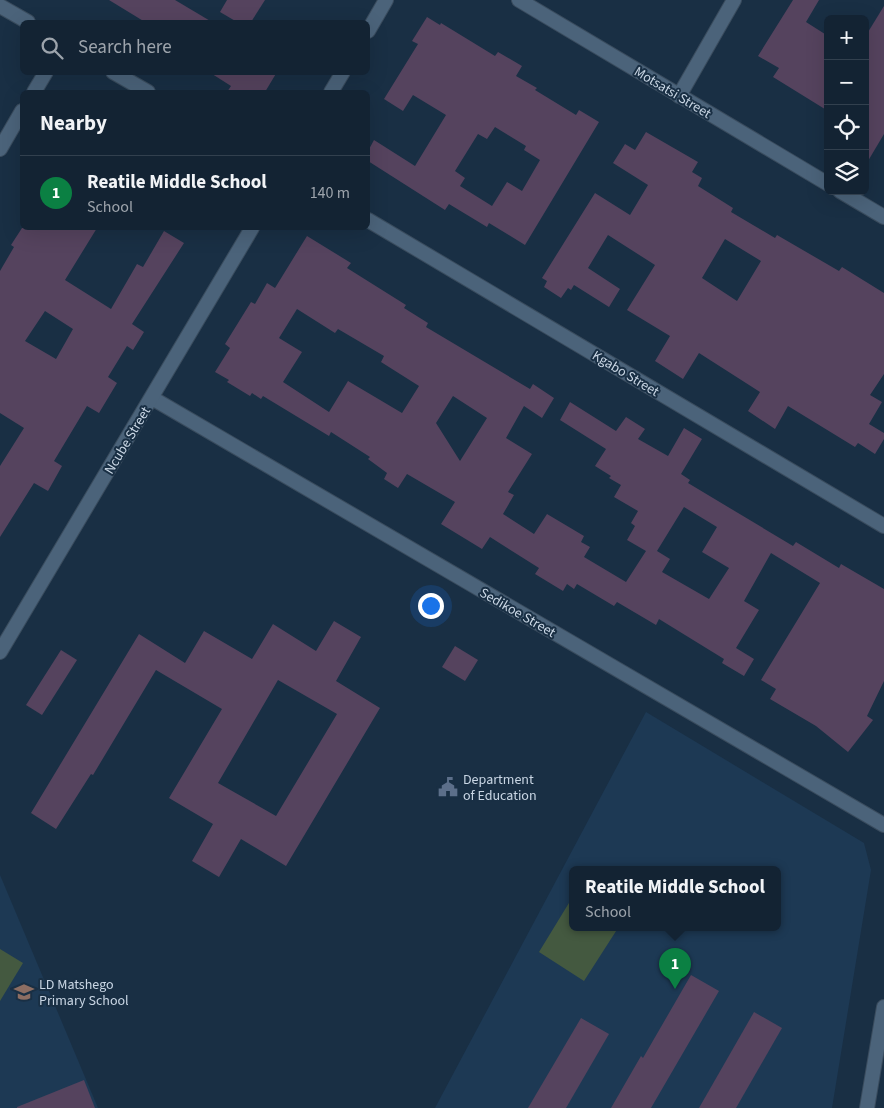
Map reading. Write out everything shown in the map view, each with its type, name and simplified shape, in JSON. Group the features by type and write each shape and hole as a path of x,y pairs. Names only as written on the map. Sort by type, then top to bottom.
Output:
{"street":[{"path":"370,28 386,0"},
{"name":"Motsatsi Street","path":"519,0 824,182"},
{"path":"679,96 734,0"},
{"path":"0,6 24,20"},
{"path":"35,90 44,75"},
{"path":"118,75 144,90"},
{"path":"333,90 341,75"},
{"path":"0,149 20,114"},
{"path":"847,195 884,217"},
{"name":"Kgabo Street","path":"370,221 884,526"},
{"name":"Ncube Street","path":"0,652 251,230"},
{"name":"Sedikoe Street","path":"152,398 884,825"},
{"path":"867,1108 880,1058 884,1007"}],"shaded area":[{"path":"646,712 864,843 871,870 832,1108 435,1108"},
{"name":"LD Matshego Primary School","path":"0,875 98,1108 0,1108"}],"green space":[{"path":"569,903 569,931 616,931 584,981 539,952"},
{"path":"0,949 23,963 0,1001"}],"building":[{"path":"109,0 175,0 209,20 142,20"},
{"path":"227,0 265,0 252,20 234,20 220,12"},
{"path":"793,0 819,0 806,22 824,33 824,109 773,77 779,68 758,56"},
{"path":"884,6 884,134 869,159 869,60 869,30"},
{"path":"427,17 440,25 441,23 495,56 498,52 522,66 516,76 537,88 535,90 576,115 579,110 599,122 525,245 489,223 487,227 449,204 445,210 370,162 370,147 374,140 415,166 446,115 413,95 403,111 384,99 418,44 412,41","holes":["495,127 526,146 524,150 540,160 522,191 507,182 492,206 460,186 465,178 455,171 478,134 487,139"]},
{"path":"214,75 275,75 266,90 228,90 231,86"},
{"path":"646,132 698,162 692,172 702,178 698,186 733,208 731,212 775,238 777,235 839,271 842,267 884,293 884,374 870,395 882,402 869,424 884,433 884,439 875,454 858,443 855,447 788,406 775,429 748,411 760,392 699,353 683,379 655,361 670,336 627,310 655,265 608,235 588,268 620,289 609,307 574,285 571,290 568,288 561,298 544,287 547,281 542,278 595,193 630,215 648,185 613,163 625,144 635,150","holes":["725,239 761,261 737,301 702,278"]},
{"path":"21,230 96,230 65,280 111,309 137,264 143,267 164,231 184,243 132,324 144,332 133,350 127,346 108,377 117,383 99,413 87,406 54,461 62,466 48,491 34,483 0,537 0,466 24,428 0,413 0,271 14,247 11,245","holes":["45,311 73,329 56,359 25,341"]},
{"path":"307,236 351,263 347,268 406,305 404,308 428,323 426,327 530,389 533,384 554,398 542,418 524,406 506,438 532,454 508,492 514,495 503,514 534,534 547,514 584,536 581,542 590,547 584,557 626,582 646,551 627,540 635,526 631,523 638,511 614,497 621,485 595,466 606,449 560,420 570,402 616,431 626,417 645,429 638,439 668,456 684,428 702,439 681,474 690,480 688,483 793,546 796,542 839,568 841,564 884,589 884,681 867,716 873,720 848,752 816,726 770,699 776,689 761,680 820,583 771,553 744,601 759,610 736,648 754,659 744,676 722,663 724,659 659,619 656,625 617,602 614,606 577,584 574,589 567,584 563,591 535,574 539,568 490,537 482,549 441,524 455,502 407,474 398,488 384,479 387,473 368,459 370,457 331,432 329,436 263,396 261,399 252,393 250,396 227,382 229,380 215,372 230,348 225,344 251,302 255,304 267,283 275,288","holes":["297,309 335,333 338,329 384,356 381,362 419,386 402,413 348,381 329,412 283,382 302,352 279,338","453,396 487,418 460,461 436,423","684,507 717,527 702,552 729,568 709,599 662,572 670,559 657,551"]},
{"path":"334,621 361,637 336,681 380,708 286,866 241,839 219,877 192,861 213,824 169,798 222,709 156,670 93,775 91,774 56,829 31,813 139,634 185,663 204,631 252,659 273,624 316,651","holes":["278,680 337,714 276,816 218,783"]},
{"path":"455,646 478,660 465,681 442,667"},
{"path":"61,650 77,660 42,715 26,705"},
{"path":"691,975 719,991 651,1108 611,1108 641,1056 643,1058"},
{"path":"754,1012 782,1028 736,1108 699,1108"},
{"path":"581,1018 609,1034 566,1108 528,1108"},
{"path":"84,1080 95,1108 17,1108 17,1107"}],"place":[{"name":"Department of Education","path":"448,787"},
{"name":"Reatile Middle School","path":"675,989"},
{"name":"LD Matshego Primary School","path":"24,992"}]}
